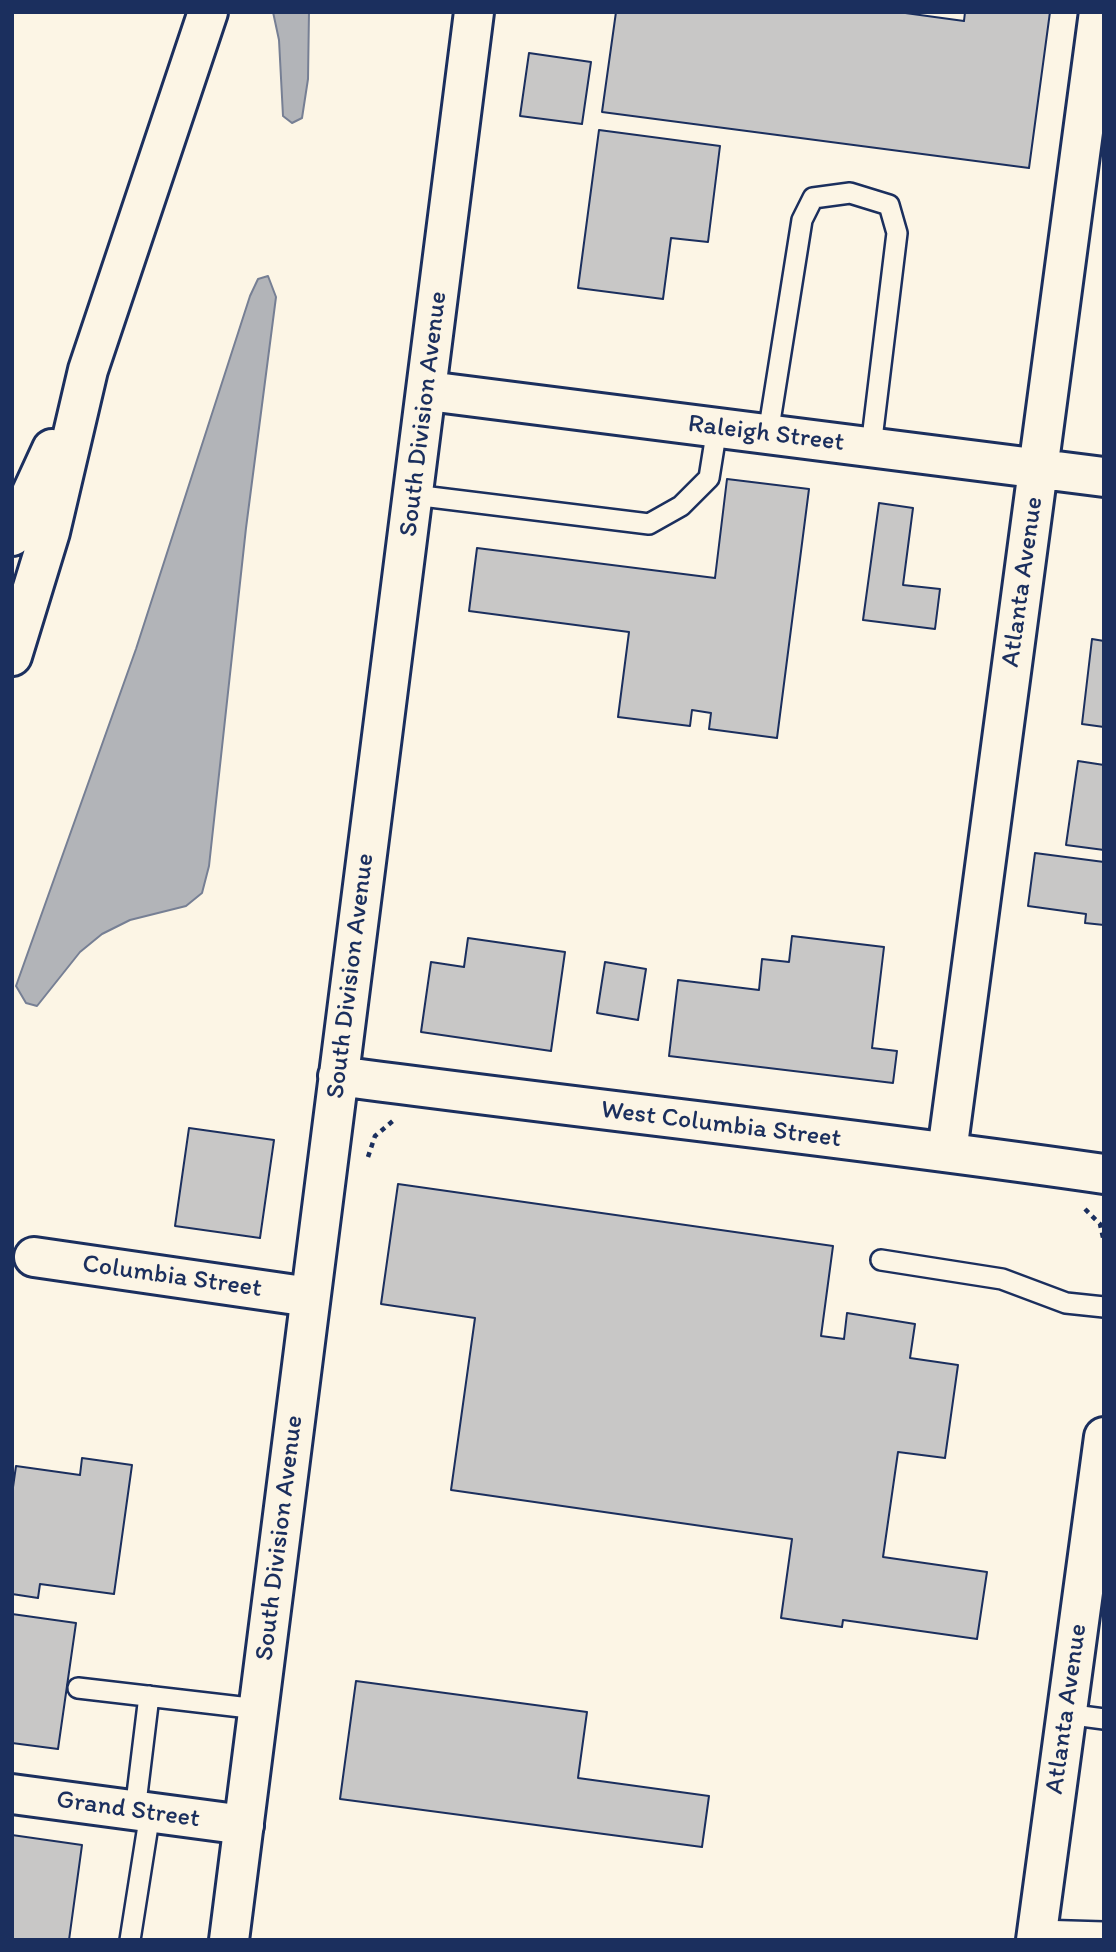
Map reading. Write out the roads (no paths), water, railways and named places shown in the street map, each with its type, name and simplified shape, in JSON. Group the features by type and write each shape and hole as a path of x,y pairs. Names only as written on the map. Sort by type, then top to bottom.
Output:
{"main road":[{"path":"12,656 50,532 88,370 208,12"},
{"name":"South Division Avenue","path":"229,1940 428,391 474,12"},
{"name":"Atlanta Avenue","path":"947,1152 1099,12"},
{"path":"12,537 88,370"},
{"name":"Raleigh Street","path":"428,391 1104,477"},
{"name":"West Columbia Street","path":"338,1076 1104,1174"},
{"name":"Columbia Street","path":"34,1256 310,1297"},
{"name":"Atlanta Avenue","path":"1037,1935 1104,1437"},
{"name":"Grand Street","path":"12,1794 244,1825"}],"lane":[{"path":"768,434 802,220 813,198 850,193 889,205 897,233 871,447"},
{"path":"414,495 649,524 681,506 709,478 717,428"},
{"path":"881,1260 1002,1279 1066,1303 1104,1307"},
{"path":"78,1688 258,1709"},
{"path":"130,1940 149,1696"},
{"path":"1066,1714 1104,1719"},
{"path":"1037,1935 1104,1931"}]}
